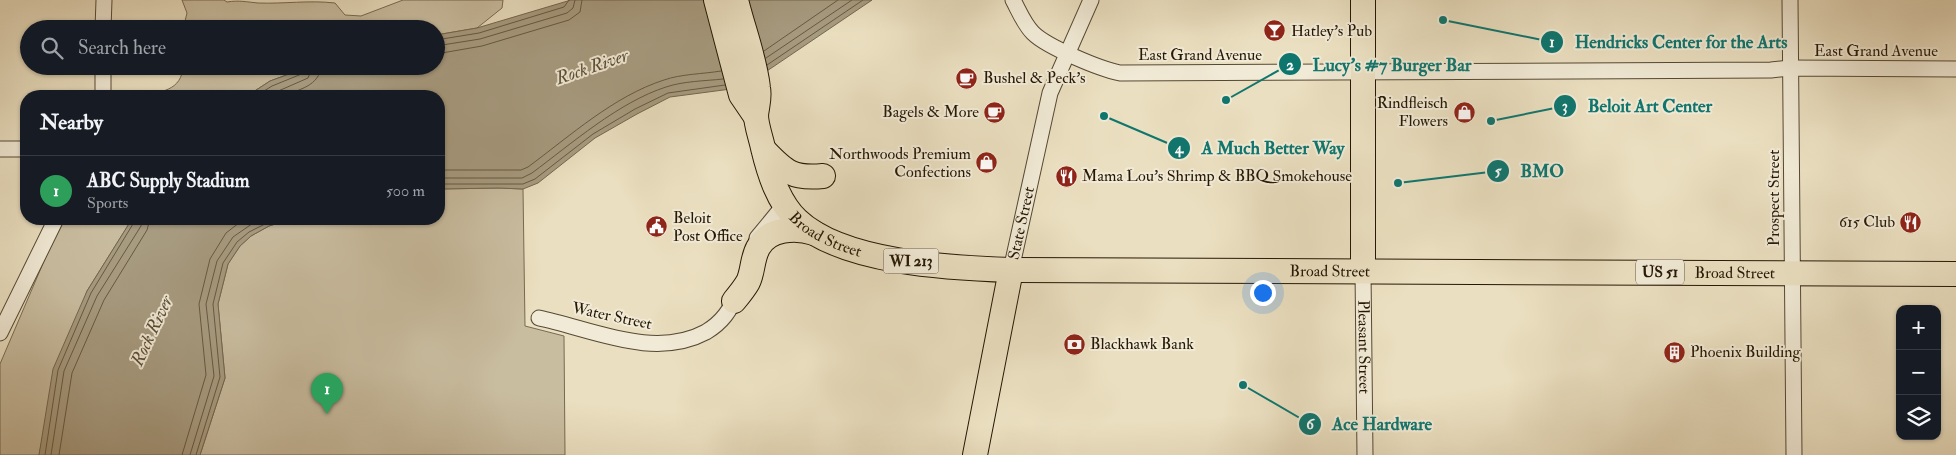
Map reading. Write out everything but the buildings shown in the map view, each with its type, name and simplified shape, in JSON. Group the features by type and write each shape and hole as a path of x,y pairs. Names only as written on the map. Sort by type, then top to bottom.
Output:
{"main road":[{"name":"Broad Street","path":"716,0 750,92"},
{"name":"Broad Street","path":"736,0 750,92 771,173 785,204 795,218 814,233 849,248 925,264 1011,270 1956,274"},
{"name":"Pleasant Street","path":"1363,0 1363,271"},
{"path":"764,150 790,174 801,177 823,176"},
{"path":"731,308 748,281 757,249 765,239 776,232 789,230 814,233"},
{"name":"State Street","path":"975,455 1011,270"}],"street":[{"path":"103,20 104,0"},
{"name":"East Grand Avenue","path":"1013,0 1037,37 1094,64 1120,72 1771,70 1790,68 1956,70"},
{"name":"State Street","path":"1011,270 1043,120 1057,75 1091,0"},
{"name":"Prospect Street","path":"1790,0 1794,455"},
{"path":"103,75 103,90"},
{"path":"0,149 20,149"},
{"path":"731,308 746,260 758,236 785,204"},
{"path":"0,334 53,225"},
{"name":"Pleasant Street","path":"1363,271 1365,455"},
{"name":"Water Street","path":"539,318 644,343 673,344 691,340 714,327 731,308"}],"shaded area":[{"path":"182,0 224,0 227,2 258,3 335,3 345,15 361,16 403,0 503,0 502,8 477,28 445,33 445,20 185,20 187,13"},
{"path":"182,75 286,75 270,81 256,90 166,90 179,81"},
{"path":"445,189 523,189 525,326 564,336 565,455 200,455 225,378 218,304 228,264 240,246 251,236 272,225 445,225"},
{"path":"59,225 128,225 87,291 47,416 39,455 0,455 0,364"}],"water":[{"name":"Rock River","path":"571,0 872,0 761,75 731,89 670,97 595,138 538,183 523,189 445,189 445,90 256,90 270,81 286,75 445,75 445,33 477,28"},
{"name":"Rock River","path":"128,225 272,225 251,236 240,246 228,264 218,304 225,378 200,455 39,455 53,369 87,291"}],"place":[{"name":"Hendricks Center for the Arts","path":"1443,20"},
{"name":"Hatley's Pub","path":"1275,31"},
{"name":"Bushel & Peck's","path":"967,78"},
{"name":"Lucy's #7 Burger Bar","path":"1226,100"},
{"name":"Bagels & More","path":"995,112"},
{"name":"Rindfleisch Flowers","path":"1464,112"},
{"name":"A Much Better Way","path":"1104,116"},
{"name":"Beloit Art Center","path":"1491,121"},
{"name":"Northwoods Premium Confections","path":"987,163"},
{"name":"Mama Lou's Shrimp & BBQ Smokehouse","path":"1066,176"},
{"name":"BMO","path":"1398,183"},
{"name":"615 Club","path":"1911,222"},
{"name":"Beloit Post Office","path":"657,227"},
{"name":"Blackhawk Bank","path":"1074,344"},
{"name":"Phoenix Building","path":"1674,352"},
{"name":"Ace Hardware","path":"1243,385"},
{"name":"ABC Supply Stadium","path":"327,414"}]}
